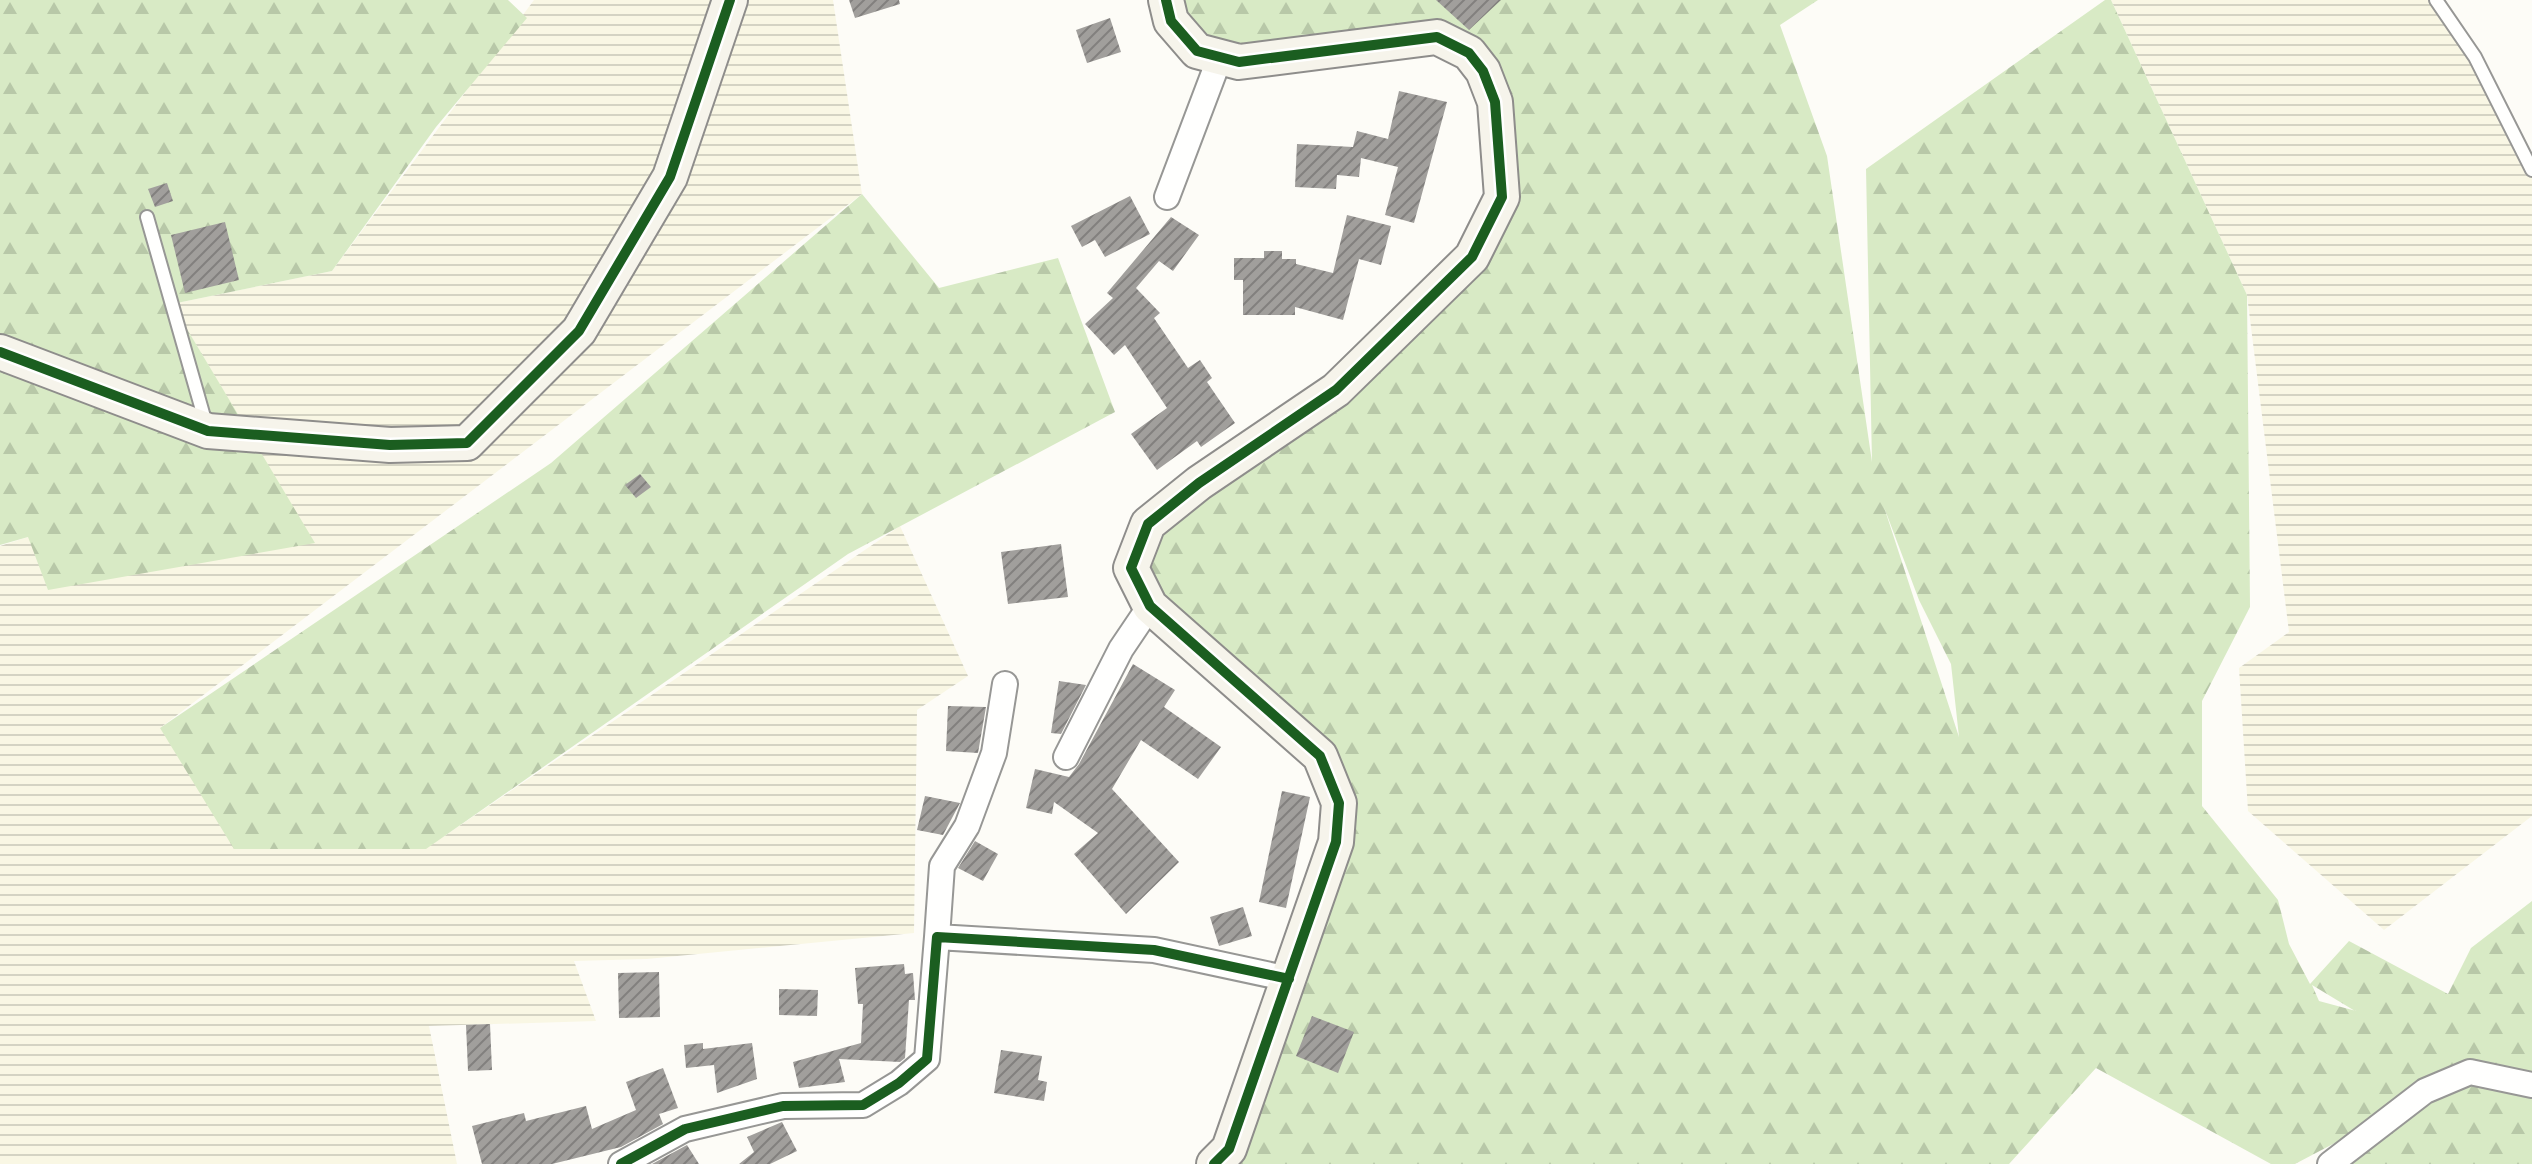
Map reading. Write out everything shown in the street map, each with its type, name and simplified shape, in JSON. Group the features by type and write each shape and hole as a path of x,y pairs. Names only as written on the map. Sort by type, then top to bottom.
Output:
{"street":[{"path":"0,352 208,431 390,445 467,443 579,331 670,177 730,0"},
{"path":"1166,0 1171,21 1197,51 1239,62 1437,37 1469,53 1483,71 1495,102 1502,197 1472,257 1336,390 1199,483 1148,524 1131,568 1150,606 1320,756 1339,803 1336,842 1289,979 1229,1149 1214,1164"},
{"path":"1167,197 1220,57"},
{"path":"1066,757 1121,649 1150,606"},
{"path":"621,1164 685,1129 783,1106 863,1105 899,1083 927,1059 942,866 967,826 994,753 1005,684"},
{"path":"937,937 1154,950 1289,979"},
{"path":"2330,1164 2425,1091 2470,1072 2532,1085"}],"lane":[{"path":"2436,0 2475,57 2532,170"},
{"path":"147,217 208,431"}],"shaded area":[{"path":"534,0 833,0 862,194 160,728 443,837 900,526 968,676 917,710 914,933 647,959 574,961 596,1021 429,1026 457,1164 0,1164 0,546 28,537 314,543 172,304 332,271"},
{"path":"2111,0 2436,0 2532,166 2532,816 2384,930 2248,811 2239,668 2289,632 2247,295"}],"green space":[{"path":"0,0 508,0 527,18 436,127 332,271 172,304 315,543 48,590 28,537 0,545"},
{"path":"1176,0 1818,0 1780,25 1827,156 1872,462 1866,169 2105,0 2111,0 2247,295 2250,607 2202,701 2202,806 2278,900 2289,944 2310,984 2349,941 2448,994 2471,948 2532,901 2532,1164 2352,1164 2464,1075 2295,1164 2271,1164 2096,1068 2009,1164 1211,1164 1336,842 1320,756 1150,606 1141,543 1441,287 1502,197 1469,53 1220,57","holes":["1884,507 1919,600 1951,664 1959,737","2312,985 2354,1011 2319,1001"]},
{"path":"862,194 939,288 1058,258 1115,412 848,554 426,849 234,849 160,728 551,463"}],"building":[{"path":"849,0 899,0 900,4 855,18"},
{"path":"1436,0 1501,0 1469,30"},
{"path":"1110,18 1121,52 1087,63 1076,30"},
{"path":"1399,91 1447,102 1414,223 1385,215 1398,167 1361,158 1359,177 1337,175 1336,189 1295,187 1297,144 1353,147 1357,131 1388,139"},
{"path":"167,183 173,201 155,207 148,189"},
{"path":"1130,196 1150,234 1105,257 1095,240 1082,247 1071,226"},
{"path":"1347,215 1391,226 1381,265 1359,259 1343,320 1295,307 1295,315 1243,315 1243,280 1234,280 1234,258 1264,258 1264,251 1282,251 1282,259 1296,259 1296,264 1333,273"},
{"path":"1171,217 1199,235 1173,271 1159,261 1136,288 1160,313 1154,318 1188,368 1200,360 1212,378 1207,382 1235,423 1201,447 1197,441 1157,470 1131,434 1167,408 1125,345 1114,355 1085,324 1113,298 1107,293"},
{"path":"225,222 239,280 185,293 171,235"},
{"path":"640,474 651,487 636,498 625,485"},
{"path":"1061,544 1068,597 1008,604 1001,552"},
{"path":"1133,664 1175,690 1164,707 1221,747 1198,779 1141,740 1112,789 1179,862 1126,914 1074,854 1098,833 1054,802 1052,814 1026,808 1035,769 1069,777 1079,764"},
{"path":"1059,681 1086,685 1061,734 1051,733"},
{"path":"948,706 986,707 978,753 946,751"},
{"path":"1282,791 1310,797 1286,908 1259,902"},
{"path":"925,796 960,803 943,835 917,830"},
{"path":"975,841 998,854 983,881 958,868"},
{"path":"1243,907 1252,936 1219,946 1210,917"},
{"path":"904,964 905,974 913,973 915,1000 909,1000 905,1058 900,1062 839,1059 845,1082 799,1088 793,1062 861,1043 863,1004 858,1004 855,968"},
{"path":"659,972 660,1017 619,1018 618,973"},
{"path":"779,989 818,990 817,1016 779,1015"},
{"path":"1312,1016 1354,1032 1338,1073 1296,1056"},
{"path":"490,1024 492,1070 468,1071 466,1025"},
{"path":"703,1043 703,1049 752,1043 757,1079 717,1093 714,1065 686,1068 684,1045"},
{"path":"1001,1050 1042,1056 1038,1080 1047,1082 1044,1101 994,1093"},
{"path":"663,1068 678,1108 659,1114 663,1124 621,1147 552,1164 482,1164 472,1126 524,1113 526,1121 586,1106 592,1129 636,1110 626,1082"},
{"path":"782,1122 797,1151 770,1164 739,1164 754,1152 747,1137"},
{"path":"687,1145 699,1164 652,1164"}],"cycle path":[{"path":"0,352 208,431 390,445 467,443 579,331 670,177 730,0"},
{"path":"1166,0 1171,21 1197,51 1239,62 1437,37 1469,53 1483,71 1495,102 1502,197 1472,257 1336,390 1199,483 1148,524 1131,568 1150,606 1320,756 1339,803 1336,842 1229,1149 1214,1164"},
{"path":"621,1164 685,1129 783,1106 863,1105 899,1083 927,1059 937,937 1154,950 1289,979"}]}
